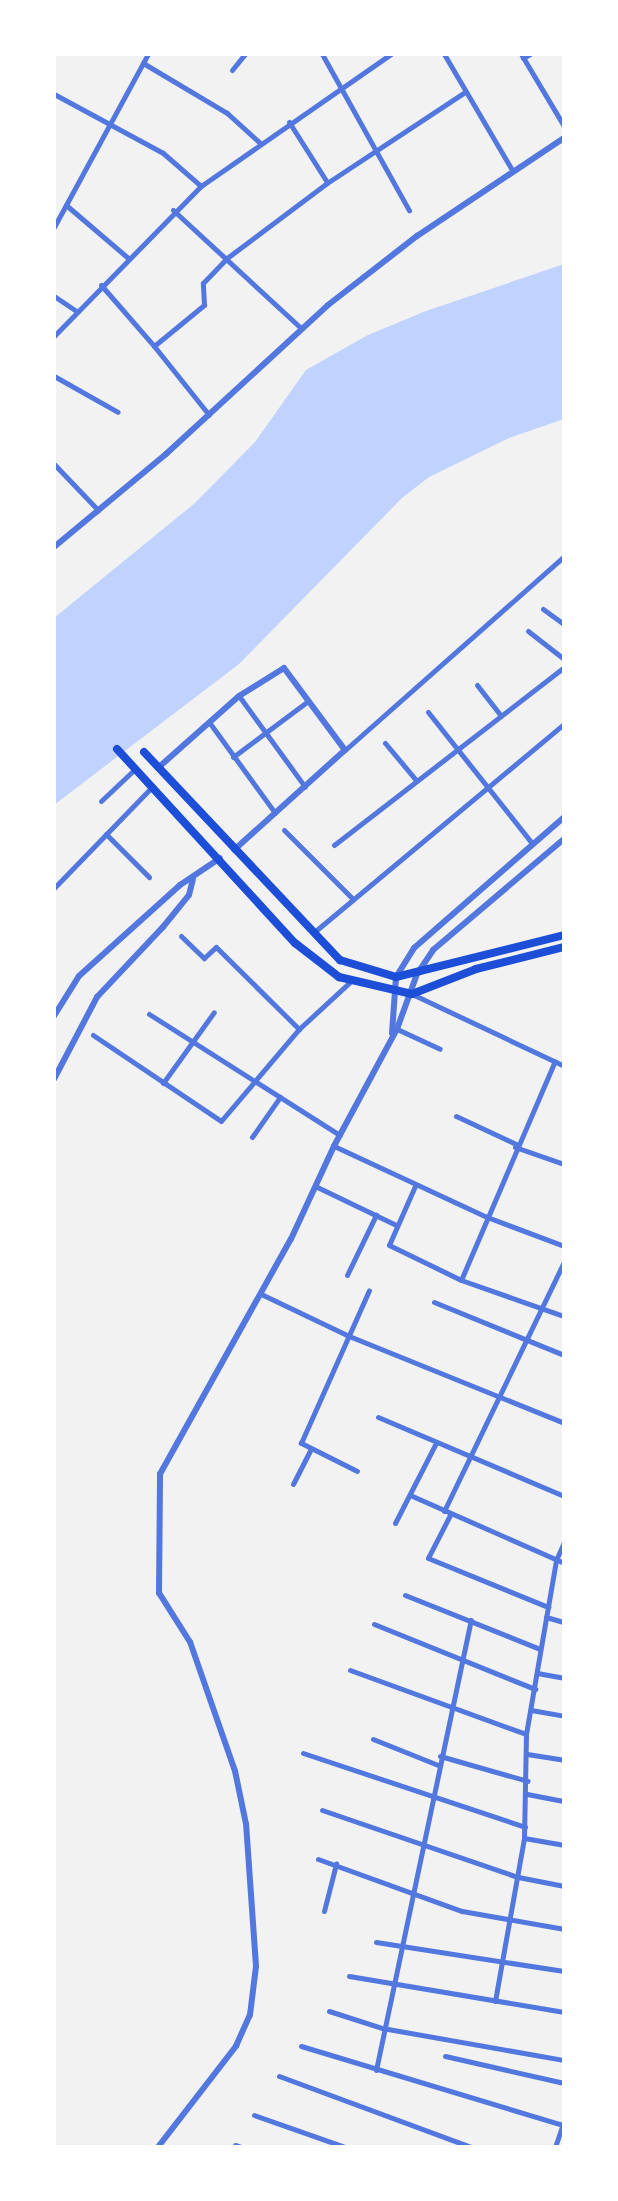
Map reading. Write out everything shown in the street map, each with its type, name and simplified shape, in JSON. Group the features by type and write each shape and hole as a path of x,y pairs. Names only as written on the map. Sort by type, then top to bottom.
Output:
{"main road":[{"path":"117,749 295,943 330,972 393,993 412,994 476,969 564,948"},
{"path":"144,752 311,934 340,960 396,977 564,935"}],"street":[{"path":"54,227 148,54"},
{"path":"232,70 245,54"},
{"path":"322,54 373,152 409,210"},
{"path":"54,336 75,310 173,210 201,186 259,142 391,54"},
{"path":"444,54 512,170"},
{"path":"530,54 522,56 564,126"},
{"path":"143,63 227,113 259,142"},
{"path":"154,346 204,305 203,283 227,258 327,183 465,92"},
{"path":"54,94 163,153 201,186"},
{"path":"289,122 327,183"},
{"path":"54,547 209,415 301,328 417,236 564,138"},
{"path":"66,205 128,258"},
{"path":"173,210 301,328"},
{"path":"101,285 209,415"},
{"path":"54,296 75,310"},
{"path":"54,376 118,412"},
{"path":"54,464 98,510"},
{"path":"234,850 345,750 459,654 564,556"},
{"path":"543,609 564,624"},
{"path":"528,631 564,659"},
{"path":"334,845 564,667"},
{"path":"159,767 239,696 284,668 345,750"},
{"path":"477,685 501,716"},
{"path":"239,696 305,787"},
{"path":"233,757 308,701"},
{"path":"428,712 486,790 532,843"},
{"path":"209,721 275,813"},
{"path":"311,934 351,897 564,724"},
{"path":"385,743 416,780"},
{"path":"101,801 136,769"},
{"path":"54,888 153,786"},
{"path":"394,1031 393,993 396,977 433,926 564,817"},
{"path":"284,830 351,897"},
{"path":"106,834 149,877"},
{"path":"158,2147 236,2046 250,2015 256,1966 250,1858 238,1785 190,1642 159,1593 160,1474 261,1294 394,1031 412,994 417,974 433,950 564,839"},
{"path":"55,1011 79,976 180,885 220,858"},
{"path":"54,1079 97,997 180,906 193,879"},
{"path":"181,936 204,958 216,947 299,1029"},
{"path":"93,1035 221,1121 299,1029 351,981"},
{"path":"412,994 564,1066"},
{"path":"163,1083 214,1012"},
{"path":"149,1014 340,1135"},
{"path":"394,1031 440,1049"},
{"path":"461,1280 555,1061"},
{"path":"252,1137 280,1097"},
{"path":"456,1116 516,1146 564,1164"},
{"path":"334,1146 415,1186 564,1246"},
{"path":"315,1186 396,1225"},
{"path":"415,1186 389,1245 461,1280 564,1316"},
{"path":"347,1275 376,1215"},
{"path":"548,1608 428,1558 468,1457 525,1340 546,1308 564,1262"},
{"path":"357,1471 301,1443 369,1290"},
{"path":"261,1294 349,1336 564,1423"},
{"path":"434,1302 564,1355"},
{"path":"378,1417 564,1496"},
{"path":"395,1523 436,1443"},
{"path":"293,1484 311,1449"},
{"path":"410,1495 564,1563"},
{"path":"495,2001 512,1923 524,1838 528,1781 526,1734 556,1560 564,1542"},
{"path":"405,1595 540,1649"},
{"path":"546,1617 564,1622"},
{"path":"376,2070 382,2028 416,1891 460,1655 471,1620"},
{"path":"374,1624 460,1655 535,1689"},
{"path":"350,1670 449,1710 526,1734"},
{"path":"537,1673 564,1678"},
{"path":"531,1710 564,1716"},
{"path":"373,1739 438,1765"},
{"path":"303,1753 432,1799 525,1827"},
{"path":"527,1754 564,1760"},
{"path":"440,1756 528,1781"},
{"path":"527,1794 564,1801"},
{"path":"322,1810 518,1877 564,1886"},
{"path":"524,1838 564,1845"},
{"path":"318,1859 416,1891 462,1911 512,1923 564,1929"},
{"path":"324,1911 336,1864"},
{"path":"376,1942 564,1971"},
{"path":"349,1976 564,2012"},
{"path":"329,2011 382,2028 564,2060"},
{"path":"301,2046 563,2123 555,2147"},
{"path":"445,2056 564,2083"},
{"path":"279,2076 471,2147"},
{"path":"254,2115 345,2147"}],"water":[{"path":"564,264 564,419 509,438 429,477 402,498 239,664 54,805 54,618 195,503 255,442 306,370 368,335 426,311"}]}
